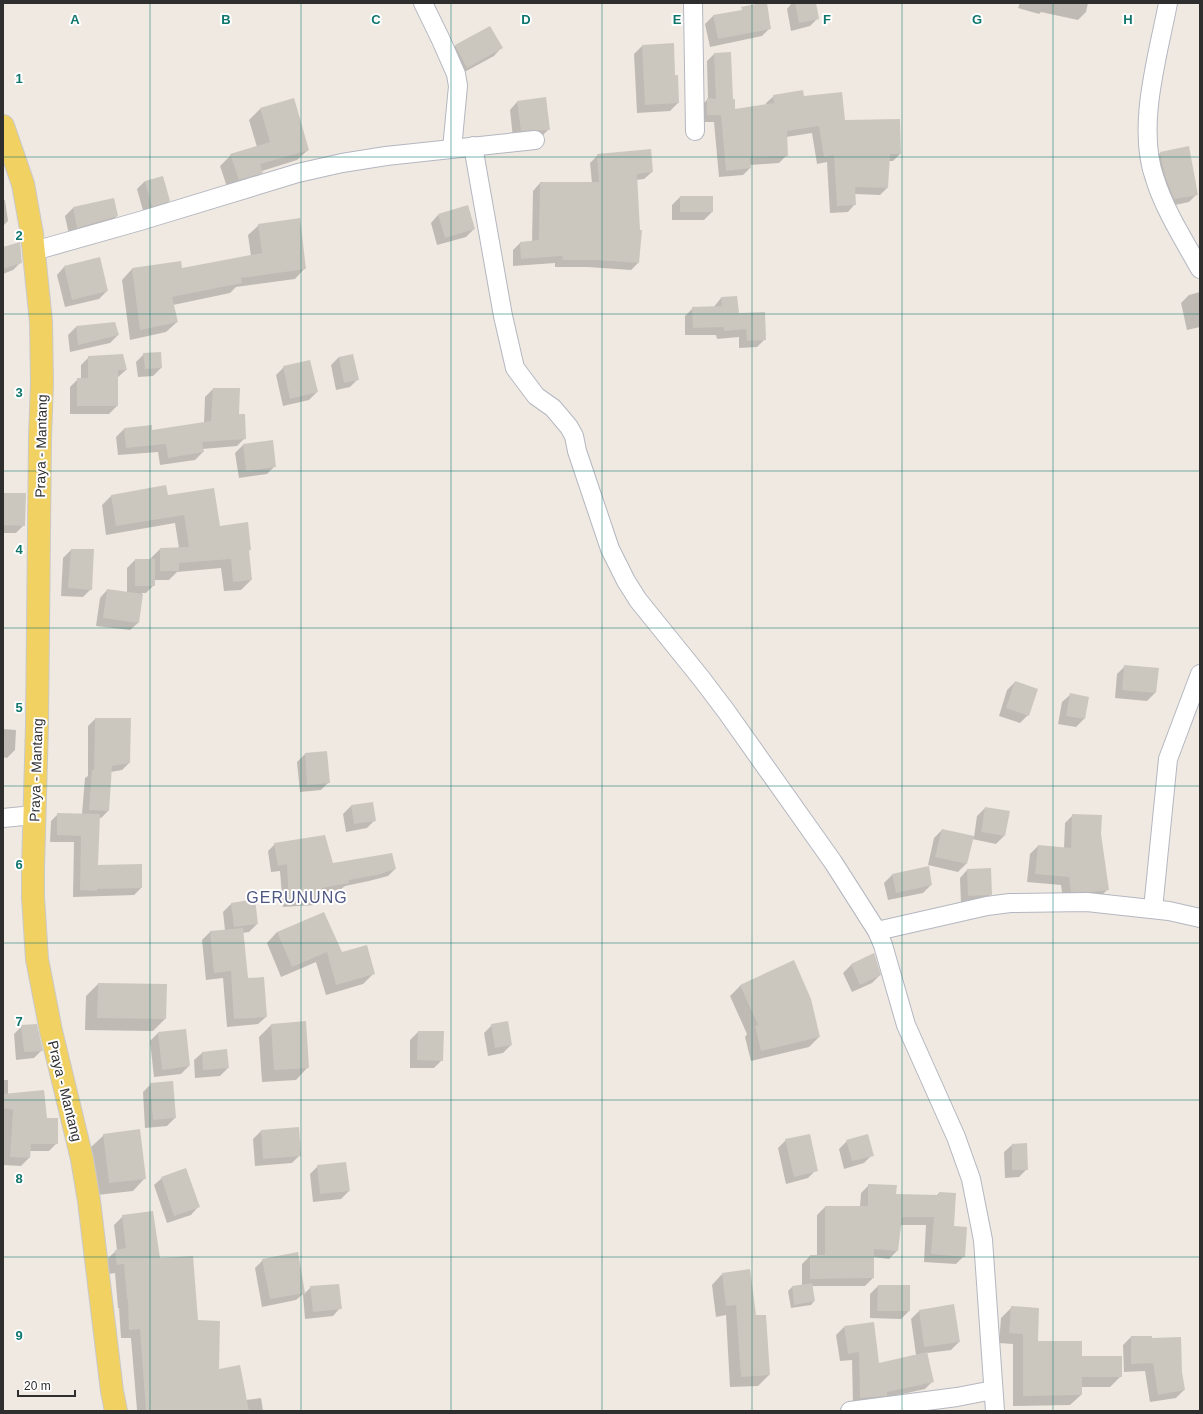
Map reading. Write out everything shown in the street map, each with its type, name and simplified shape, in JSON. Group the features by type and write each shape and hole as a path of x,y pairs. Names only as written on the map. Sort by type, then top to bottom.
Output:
{"main road":[{"name":"Praya - Mantang","path":"3,126 23,184 34,251 40,322 42,383 40,437 38,724 34,815 33,897 37,959 51,1031 82,1159 89,1201 112,1391 116,1411"}],"street":[{"path":"423,3 456,74 458,86 452,149"},
{"path":"694,3 695,131"},
{"path":"1168,3 1152,82 1149,106 1149,159 1154,179 1168,210 1200,269"},
{"path":"34,251 140,221 298,173 342,163 386,156 535,140"},
{"path":"473,146 503,316 515,368 536,396 553,408 569,426 574,436 577,451 610,549 626,581 638,600 726,711 833,862 877,931 883,945 906,1025 956,1137 971,1179 983,1240 995,1411"},
{"path":"1153,909 1168,759 1200,674"},
{"path":"3,818 34,815"},
{"path":"877,931 987,906 1010,903 1087,902 1153,909 1200,918"},
{"path":"850,1411 957,1397 993,1390"}],"building":[{"path":"767,3 771,29 718,39 713,15 742,10 741,7"},
{"path":"795,3 816,3 819,19 799,23"},
{"path":"490,26 503,48 467,68 455,45"},
{"path":"674,43 675,75 678,75 679,103 645,105 642,45"},
{"path":"731,52 733,99 735,99 735,109 774,103 773,95 803,90 804,96 842,92 845,120 900,119 901,154 890,154 888,188 855,187 856,205 837,206 834,155 824,157 819,126 787,131 788,156 750,158 751,168 726,171 721,115 707,115 707,98 716,99 714,53"},
{"path":"546,97 550,130 521,131 517,101"},
{"path":"294,98 309,150 260,164 263,173 239,180 230,154 270,142 260,108"},
{"path":"1189,146 1198,195 1174,199 1165,176 1160,152"},
{"path":"651,149 653,172 637,174 640,230 642,230 639,263 595,260 563,260 562,256 521,259 520,242 539,240 540,182 599,182 597,154"},
{"path":"163,176 170,201 152,207 145,181"},
{"path":"680,196 713,196 713,212 680,212"},
{"path":"114,198 118,216 77,228 73,207"},
{"path":"468,205 475,229 445,238 438,214"},
{"path":"300,218 306,269 241,278 242,283 172,297 178,322 140,330 132,268 181,261 182,268 262,253 258,224"},
{"path":"20,242 22,263 3,269 3,247"},
{"path":"100,257 108,291 72,300 64,266"},
{"path":"737,296 739,313 765,312 766,340 747,341 746,329 724,331 724,327 693,328 692,307 722,306 721,297"},
{"path":"115,322 119,335 78,345 76,326"},
{"path":"161,352 162,368 145,369 143,353"},
{"path":"123,354 127,370 118,370 118,406 77,406 77,378 88,378 88,356"},
{"path":"353,354 359,380 344,383 339,357"},
{"path":"310,360 318,392 290,399 283,366"},
{"path":"213,388 240,388 239,414 245,414 246,439 202,442 204,452 168,458 166,444 126,448 124,428 152,425 152,430 211,421"},
{"path":"273,440 276,467 246,471 243,444"},
{"path":"166,485 168,495 214,488 220,526 248,522 252,580 233,582 231,559 179,563 179,571 160,571 160,548 189,547 184,515 116,526 111,495"},
{"path":"3,493 26,493 25,526 3,525"},
{"path":"71,549 94,549 92,590 68,588"},
{"path":"135,559 155,559 155,586 135,586"},
{"path":"107,589 143,594 139,623 103,618"},
{"path":"1124,665 1159,668 1156,693 1122,690"},
{"path":"1015,681 1038,689 1029,716 1006,708"},
{"path":"1070,693 1089,697 1085,719 1066,716"},
{"path":"95,718 131,718 130,763 112,766 109,811 89,810 92,770 94,770"},
{"path":"327,751 330,783 307,785 305,753"},
{"path":"373,802 376,821 354,824 351,805"},
{"path":"985,807 1010,811 1005,836 981,832"},
{"path":"57,813 100,814 98,865 142,864 142,888 97,889 97,891 80,890 81,836 57,835"},
{"path":"1072,814 1102,815 1101,834 1109,890 1071,892 1069,877 1035,874 1038,845 1071,848"},
{"path":"942,829 974,836 967,864 935,857"},
{"path":"325,835 333,863 392,853 396,869 377,875 349,880 349,883 322,888 323,898 289,901 287,864 278,866 274,843"},
{"path":"929,866 932,885 896,893 892,874"},
{"path":"991,868 992,895 968,896 967,869"},
{"path":"255,899 258,924 234,927 231,903"},
{"path":"324,912 342,952 367,945 375,974 336,985 327,952 292,967 277,932"},
{"path":"243,928 248,978 264,977 267,1017 234,1019 231,971 214,973 210,931"},
{"path":"874,953 881,975 860,985 851,964"},
{"path":"794,960 811,999 820,1037 761,1051 755,1026 758,1025 740,985"},
{"path":"98,983 167,984 166,1019 97,1018"},
{"path":"306,1021 309,1068 274,1070 271,1024"},
{"path":"508,1021 512,1045 495,1048 491,1024"},
{"path":"37,1024 43,1051 24,1052 21,1025"},
{"path":"186,1029 190,1066 162,1070 158,1032"},
{"path":"418,1031 444,1031 443,1061 417,1060"},
{"path":"227,1049 229,1068 203,1070 202,1052"},
{"path":"173,1081 176,1118 153,1120 150,1083"},
{"path":"44,1090 47,1118 58,1118 58,1144 31,1144 30,1158 10,1157 13,1110 3,1108 3,1094"},
{"path":"299,1127 301,1156 263,1159 261,1130"},
{"path":"140,1129 146,1179 109,1183 103,1134"},
{"path":"810,1134 818,1171 794,1177 785,1139"},
{"path":"868,1134 874,1156 852,1161 846,1140"},
{"path":"1027,1143 1028,1170 1012,1170 1012,1144"},
{"path":"346,1162 350,1191 320,1194 317,1165"},
{"path":"186,1168 200,1207 174,1216 161,1177"},
{"path":"868,1184 897,1185 896,1194 939,1195 939,1192 956,1193 954,1226 967,1227 965,1257 931,1254 934,1217 902,1217 898,1251 874,1249 874,1278 810,1279 810,1255 825,1255 825,1206 868,1206"},
{"path":"153,1211 160,1258 193,1256 198,1320 220,1321 219,1369 240,1365 249,1411 146,1411 140,1329 129,1330 128,1299 124,1264 117,1265 115,1250 126,1248 122,1215"},
{"path":"298,1252 305,1293 270,1299 262,1259"},
{"path":"750,1269 756,1315 766,1315 770,1375 741,1377 736,1305 726,1306 722,1273"},
{"path":"812,1283 815,1301 794,1305 792,1286"},
{"path":"339,1284 342,1309 313,1312 310,1286"},
{"path":"878,1285 910,1285 910,1311 877,1311"},
{"path":"954,1304 960,1342 924,1347 919,1310"},
{"path":"1011,1306 1039,1308 1038,1341 1082,1341 1082,1356 1122,1356 1122,1377 1082,1377 1082,1395 1023,1396 1023,1334 1009,1333"},
{"path":"874,1322 879,1363 927,1352 934,1382 887,1392 887,1396 860,1398 859,1352 848,1354 844,1326"},
{"path":"1131,1336 1152,1336 1152,1338 1181,1337 1182,1372 1185,1390 1158,1395 1153,1363 1131,1364"}],"district":[{"name":"GERUNUNG","path":"297,897"}]}
